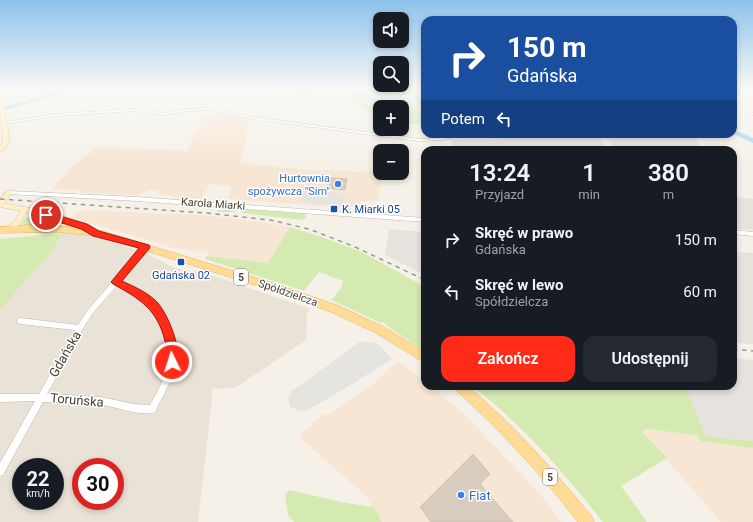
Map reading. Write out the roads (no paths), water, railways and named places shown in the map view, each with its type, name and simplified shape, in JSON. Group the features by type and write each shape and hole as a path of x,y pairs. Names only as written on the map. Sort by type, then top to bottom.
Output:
{"main road":[{"name":"5","path":"12,229 39,228 72,230 96,234"},
{"path":"0,230 12,229"},
{"name":"Spółdzielcza","path":"96,234 146,247 276,288 335,310 380,330 421,356"},
{"name":"5","path":"464,390 528,452 587,522"}],"street":[{"path":"0,150 5,145 7,139 3,121 73,114"},
{"path":"234,114 418,140 446,138"},
{"name":"Karola Miarki","path":"0,193 137,199 421,220"},
{"path":"9,193 0,204 84,226 96,234"},
{"path":"12,229 25,210"},
{"path":"737,232 753,234"},
{"name":"Gdańska","path":"0,472 40,397 90,312 146,247"},
{"name":"Toruńska","path":"0,398 40,397 75,399 105,402 142,410 152,409 166,381 172,362 171,346 165,323 153,306 140,294 116,282"},
{"path":"20,321 80,328"}],"waterway":[{"path":"737,133 753,141"}],"railway":[{"path":"0,199 206,213 270,220 309,229 353,246 421,278"},
{"path":"737,349 753,351"}],"place":[{"name":"Hurtownia spożywcza \"Sim\"","path":"338,184"},
{"name":"K. Miarki 05","path":"334,209"},
{"name":"Gdańska 02","path":"181,262"},
{"name":"Fiat","path":"461,495"}]}
